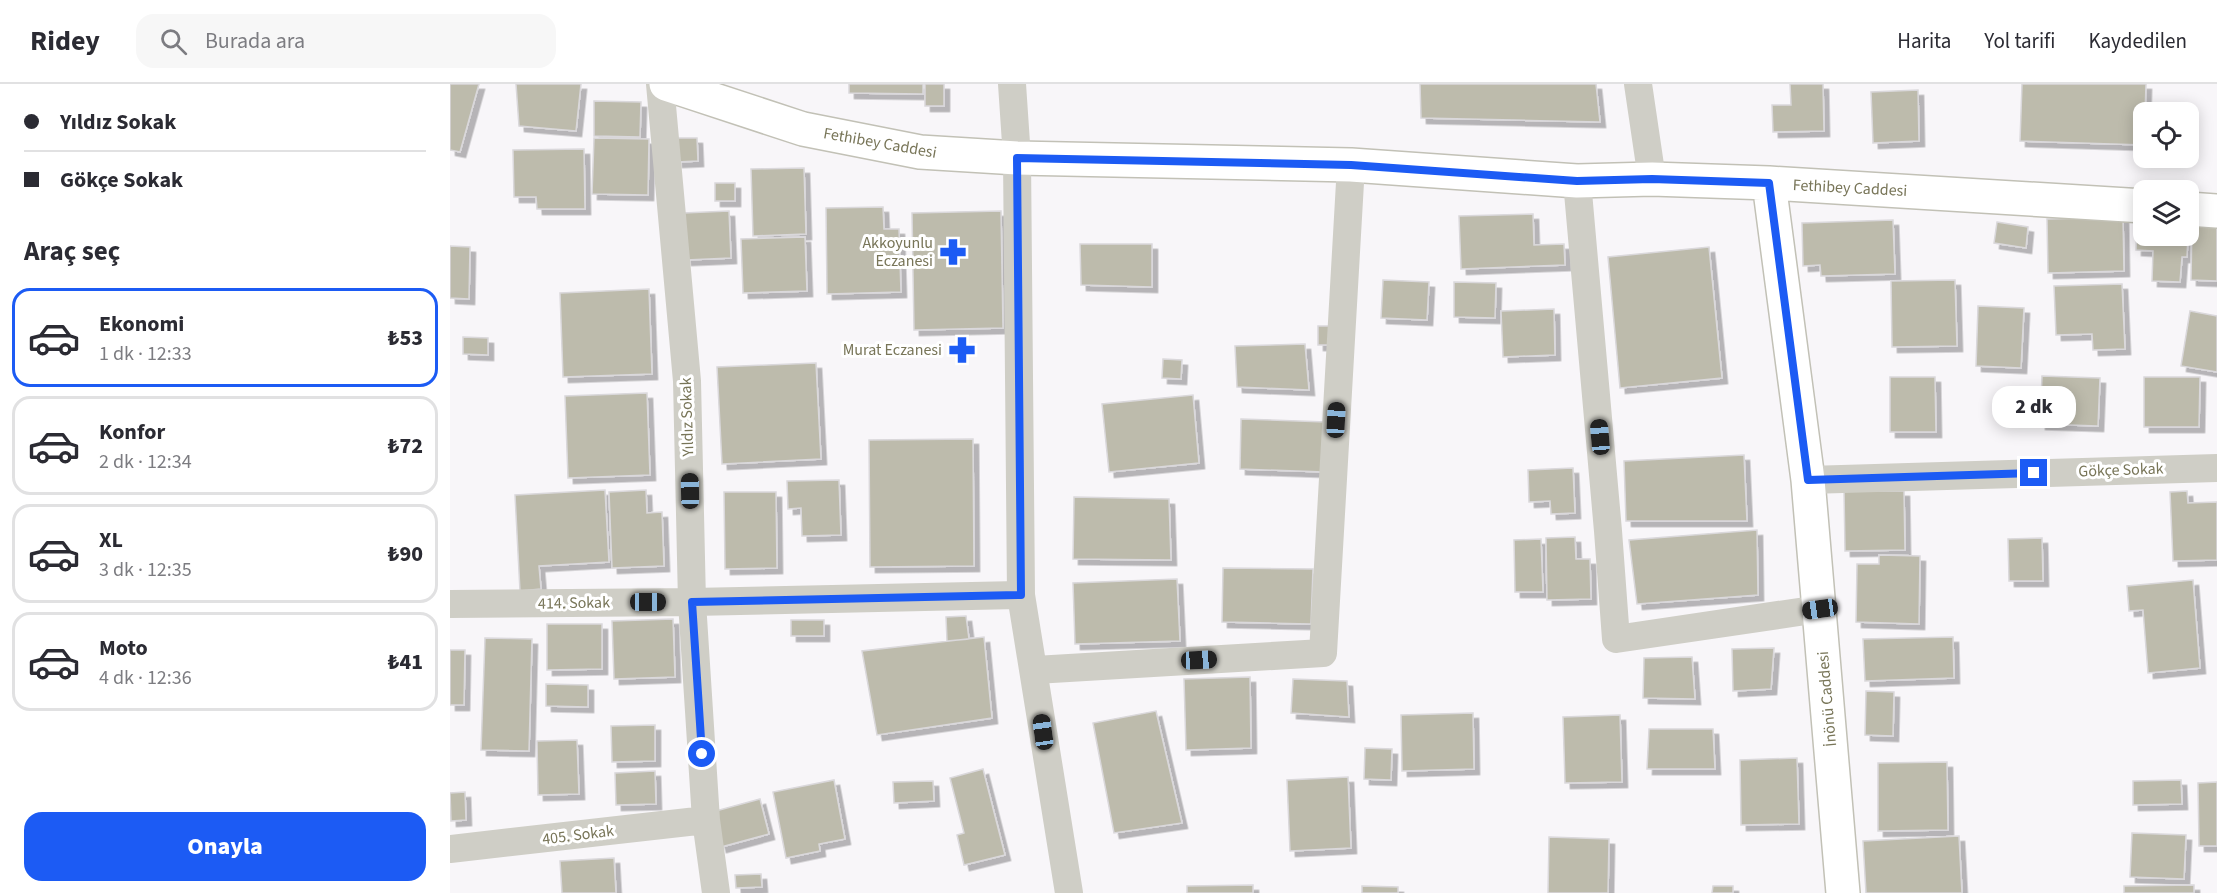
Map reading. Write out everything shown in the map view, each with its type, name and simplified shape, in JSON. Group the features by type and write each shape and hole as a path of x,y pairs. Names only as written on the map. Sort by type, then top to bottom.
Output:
{"street":[{"name":"Yıldız Sokak","path":"660,84 687,381 692,602 706,820 716,893"},
{"name":"Fethibey Caddesi","path":"666,84 803,129 920,152 1017,158 1351,165 1577,181 1652,179 1769,183 2133,205"},
{"path":"1012,84 1017,158 1021,595 1035,670 1055,814 1069,893"},
{"path":"1638,84 1652,179"},
{"path":"1035,670 1323,653 1351,165"},
{"path":"1577,181 1616,639 1820,609"},
{"name":"İnönü Caddesi","path":"1769,183 1808,480 1844,893"},
{"path":"2199,210 2217,211"},
{"name":"Gökçe Sokak","path":"1808,480 2217,468"},
{"name":"414. Sokak","path":"450,604 692,602 1021,595"},
{"name":"405. Sokak","path":"450,849 706,820"}],"building":[{"path":"450,84 479,84 460,152 450,150"},
{"path":"516,84 581,84 576,131 519,126"},
{"path":"849,84 923,84 923,94 849,93"},
{"path":"925,84 944,84 944,106 925,106"},
{"path":"1420,84 1596,84 1600,122 1421,118"},
{"path":"1790,84 1823,84 1824,131 1773,132 1772,105 1791,105"},
{"path":"2022,84 2146,84 2145,102 2133,102 2133,145 2020,141"},
{"path":"1918,90 1919,141 1873,143 1871,92"},
{"path":"594,101 641,102 640,137 594,136"},
{"path":"594,138 649,139 648,195 592,194"},
{"path":"676,138 697,138 698,161 677,162"},
{"path":"584,149 585,209 537,209 536,197 514,197 513,150"},
{"path":"804,168 806,234 753,236 751,169"},
{"path":"715,183 735,183 735,201 715,201"},
{"path":"883,207 884,229 899,229 901,292 827,294 826,208"},
{"path":"729,211 731,258 686,260 683,213"},
{"path":"1001,211 1003,328 914,330 912,213"},
{"path":"1533,214 1534,245 1564,244 1565,265 1461,269 1459,216"},
{"path":"2123,217 2124,271 2048,273 2047,219"},
{"path":"1893,220 1895,274 1821,276 1820,265 1803,266 1802,223"},
{"path":"1997,222 2028,227 2026,248 1994,243"},
{"path":"2199,222 2217,223 2217,281 2191,280 2192,246 2199,246"},
{"path":"805,237 807,291 743,293 741,239"},
{"path":"1080,244 1152,244 1152,287 1081,285"},
{"path":"450,246 470,247 469,299 450,298"},
{"path":"2136,246 2188,246 2187,257 2182,257 2180,282 2152,281 2153,251 2136,250"},
{"path":"1709,247 1722,378 1620,388 1608,257"},
{"path":"1383,280 1429,282 1427,320 1381,318"},
{"path":"1955,280 1957,346 1892,347 1891,281"},
{"path":"1454,282 1496,283 1495,318 1454,317"},
{"path":"2122,284 2125,349 2093,350 2092,334 2056,335 2054,286"},
{"path":"649,289 652,374 563,377 560,293"},
{"path":"1978,306 2024,308 2021,368 1976,366"},
{"path":"1554,309 1555,355 1503,357 1501,311"},
{"path":"2190,311 2217,316 2217,372 2181,366"},
{"path":"1318,326 1330,326 1330,345 1318,345"},
{"path":"463,337 488,338 488,355 463,354"},
{"path":"1305,344 1309,390 1237,387 1235,346"},
{"path":"1163,359 1182,360 1181,379 1162,378"},
{"path":"816,363 821,459 722,464 717,367"},
{"path":"2042,376 2100,378 2098,426 2040,424"},
{"path":"1890,377 1935,377 1936,432 1890,432"},
{"path":"2144,377 2200,377 2199,427 2144,427"},
{"path":"647,393 650,475 568,478 565,396"},
{"path":"1193,395 1199,463 1109,472 1102,404"},
{"path":"1241,419 1326,422 1324,472 1240,469"},
{"path":"973,439 974,566 870,567 869,440"},
{"path":"1744,455 1747,521 1626,521 1624,461"},
{"path":"1573,468 1575,513 1551,514 1550,501 1529,502 1528,470"},
{"path":"839,480 841,535 802,536 801,508 788,509 787,481"},
{"path":"605,490 609,562 539,566 541,589 520,591 515,495"},
{"path":"646,490 647,513 662,512 664,566 612,568 609,492"},
{"path":"1844,491 1904,491 1905,550 1845,551"},
{"path":"2187,491 2188,503 2217,502 2217,560 2173,561 2170,492"},
{"path":"724,492 776,492 777,568 725,569"},
{"path":"1074,497 1169,499 1171,560 1073,559"},
{"path":"1757,530 1758,595 1637,604 1629,540"},
{"path":"1575,537 1576,559 1590,559 1591,599 1547,600 1546,538"},
{"path":"2042,538 2043,581 2009,581 2008,539"},
{"path":"1541,539 1543,592 1515,592 1514,540"},
{"path":"1879,555 1920,556 1919,624 1856,622 1857,564 1879,564"},
{"path":"1223,568 1313,569 1311,624 1222,622"},
{"path":"1177,579 1180,641 1075,644 1073,583"},
{"path":"2193,580 2200,668 2148,673 2143,610 2129,611 2127,586"},
{"path":"966,616 969,639 947,641 946,617"},
{"path":"673,619 675,677 614,679 612,621"},
{"path":"791,620 824,620 824,636 791,636"},
{"path":"547,624 602,624 602,669 547,670"},
{"path":"984,637 992,718 877,735 862,651"},
{"path":"1953,637 1954,678 1865,681 1863,639"},
{"path":"485,638 532,639 529,751 481,750"},
{"path":"1774,648 1771,689 1733,691 1732,649"},
{"path":"450,650 465,650 464,705 450,705"},
{"path":"1692,657 1695,699 1643,698 1644,658"},
{"path":"1250,677 1251,748 1186,750 1184,679"},
{"path":"1293,679 1347,681 1349,717 1291,713"},
{"path":"546,684 588,685 588,707 546,706"},
{"path":"1866,691 1894,692 1893,736 1865,735"},
{"path":"1156,711 1182,823 1114,833 1093,723"},
{"path":"1473,713 1474,769 1402,771 1401,715"},
{"path":"1620,715 1622,782 1565,783 1563,717"},
{"path":"655,725 655,761 612,762 611,726"},
{"path":"1649,729 1713,729 1715,769 1647,769"},
{"path":"577,740 579,794 538,795 537,741"},
{"path":"1365,748 1392,749 1391,780 1364,779"},
{"path":"1797,758 1799,824 1741,825 1740,760"},
{"path":"1947,762 1948,830 1878,831 1878,763"},
{"path":"983,769 1005,855 964,865 957,835 964,833 950,778"},
{"path":"655,771 656,804 616,805 615,773"},
{"path":"1348,777 1351,848 1290,851 1287,780"},
{"path":"834,780 845,839 819,844 820,851 786,858 773,792"},
{"path":"2181,780 2182,804 2133,805 2133,781"},
{"path":"933,781 934,801 894,803 893,782"},
{"path":"2217,782 2217,846 2199,846 2198,783"},
{"path":"465,792 466,820 451,821 450,793"},
{"path":"760,799 769,834 721,847 712,812"},
{"path":"2132,833 2186,835 2184,879 2130,877"},
{"path":"1959,836 1962,893 1866,893 1863,841"},
{"path":"1549,837 1609,839 1608,893 1548,893"},
{"path":"614,858 616,893 562,893 560,861"},
{"path":"761,874 762,887 736,888 735,875"},
{"path":"1253,885 1253,893 1187,893 1187,886"},
{"path":"2194,885 2194,893 2124,893 2124,886"},
{"path":"1362,886 1398,887 1398,893 1362,893"},
{"path":"1713,886 1733,886 1733,893 1712,893"}],"place":[{"name":"Akkoyunlu Eczanesi","path":"953,252"},
{"name":"Murat Eczanesi","path":"962,350"}],"route":[{"path":"702,754 692,602 1021,595 1017,158 1351,165 1577,181 1652,179 1769,183 1808,480 2034,473"}]}
